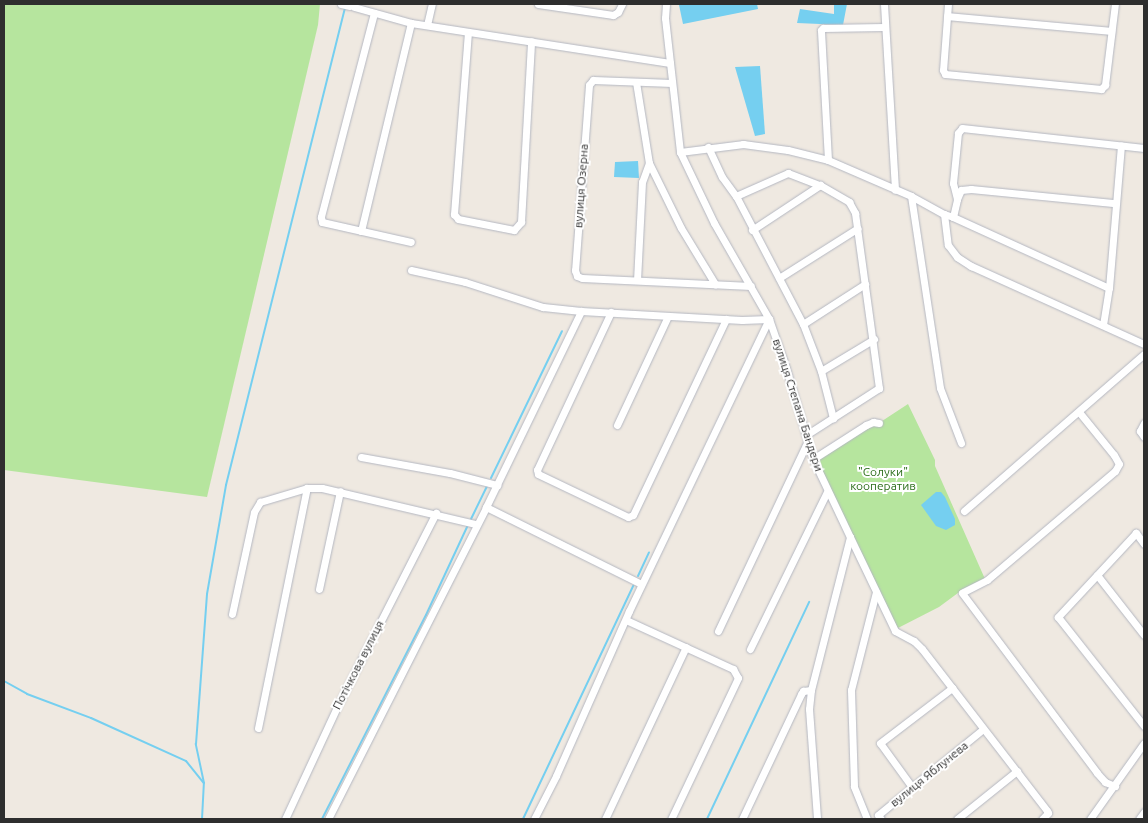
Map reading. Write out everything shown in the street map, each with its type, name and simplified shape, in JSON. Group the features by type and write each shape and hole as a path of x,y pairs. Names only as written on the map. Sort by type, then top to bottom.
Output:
{"street":[{"path":"341,4 411,23 670,63"},
{"path":"427,25 432,4"},
{"path":"538,4 562,6 613,15 618,12 622,4"},
{"name":"вулиця Степана Бандери","path":"666,4 665,18 680,152 714,222 769,319 784,360 813,458 827,492 894,631 914,641 952,688 1047,811 1048,813 1042,819"},
{"path":"884,4 895,190"},
{"path":"948,4 943,70 945,74 1103,88 1115,4"},
{"path":"374,14 321,217 322,222 411,242"},
{"path":"947,16 1111,31"},
{"path":"361,231 411,23"},
{"path":"828,160 821,30 823,28 884,27"},
{"path":"468,32 454,214 458,219 514,230 521,222 531,41"},
{"name":"вулиця Озерна","path":"672,83 593,80 589,85 575,270 577,276 582,278 752,286"},
{"path":"636,82 649,163 673,213 715,284"},
{"path":"957,199 953,183 958,134 962,128 1144,148"},
{"path":"680,152 743,144 788,150 828,160 911,196 944,214 1109,288"},
{"path":"1103,325 1109,288 1121,146"},
{"path":"708,147 722,177 736,196 752,230 803,324 821,371 833,418"},
{"path":"637,280 642,182 649,163"},
{"path":"736,196 788,173 820,185 849,202 855,213 874,338 879,388 806,435"},
{"path":"752,230 820,185"},
{"path":"953,217 957,199 962,190 971,189 1116,203"},
{"path":"911,196 940,388 961,443"},
{"path":"944,214 948,245 957,257 982,271 1144,344"},
{"path":"779,278 858,228"},
{"path":"411,270 465,282 543,307 668,316 769,319 641,584 556,776 534,819"},
{"path":"803,324 865,284"},
{"path":"328,819 497,485 581,311"},
{"path":"611,312 537,470 538,474 628,517 633,515 726,319"},
{"path":"617,425 668,316"},
{"path":"821,371 874,338"},
{"path":"964,511 1144,354"},
{"path":"1079,412 1114,454 1119,464 1114,472 987,580 962,593 1102,779 1115,786"},
{"path":"813,458 866,425 874,422 879,424"},
{"path":"1144,423 1140,431 1144,437"},
{"path":"718,631 808,443"},
{"path":"361,457 450,473 497,485"},
{"path":"232,614 254,512 260,502 307,488 340,491 476,524"},
{"path":"258,728 307,488"},
{"path":"319,589 340,491"},
{"path":"750,649 827,492"},
{"path":"486,507 641,584"},
{"name":"Потічкова вулиця","path":"285,819 338,705 436,513"},
{"path":"1144,544 1136,534 1058,617 1144,726"},
{"path":"817,819 809,709 811,690 850,537"},
{"path":"1097,575 1144,635"},
{"path":"867,819 854,786 851,690 876,591"},
{"path":"626,620 732,669 738,678 671,819"},
{"path":"605,819 686,647"},
{"path":"912,787 880,743 952,688"},
{"path":"742,819 801,694 803,691 811,690"},
{"name":"вулиця Яблунева","path":"881,819 878,816 983,729"},
{"path":"1090,819 1144,743"},
{"path":"957,819 1017,771"},
{"path":"1139,819 1144,812"}],"green space":[{"path":"4,4 320,4 318,25 207,497 4,470"},
{"name":"\"Солуки\" кооператив","path":"908,404 935,460 935,466 985,579 962,590 939,607 898,628 895,627 817,460 870,425 879,423"}],"water":[{"path":"757,4 758,9 683,24 679,5"},
{"path":"834,4 847,4 843,25 797,23 800,9 834,14"},
{"path":"760,66 765,134 755,136 735,67"},
{"path":"638,161 639,178 614,177 615,162"},
{"path":"936,492 941,492 945,497 955,519 955,525 946,530 936,526 921,505"}],"waterway":[{"path":"4,681 27,694 91,718 186,761 204,783 196,744 207,594 226,485 345,6"},
{"path":"491,478 562,331"},
{"path":"471,519 487,486"},
{"path":"322,819 426,615 468,525"},
{"path":"638,576 649,552"},
{"path":"523,819 633,586"},
{"path":"707,819 809,602"},
{"path":"202,819 204,783"}]}
